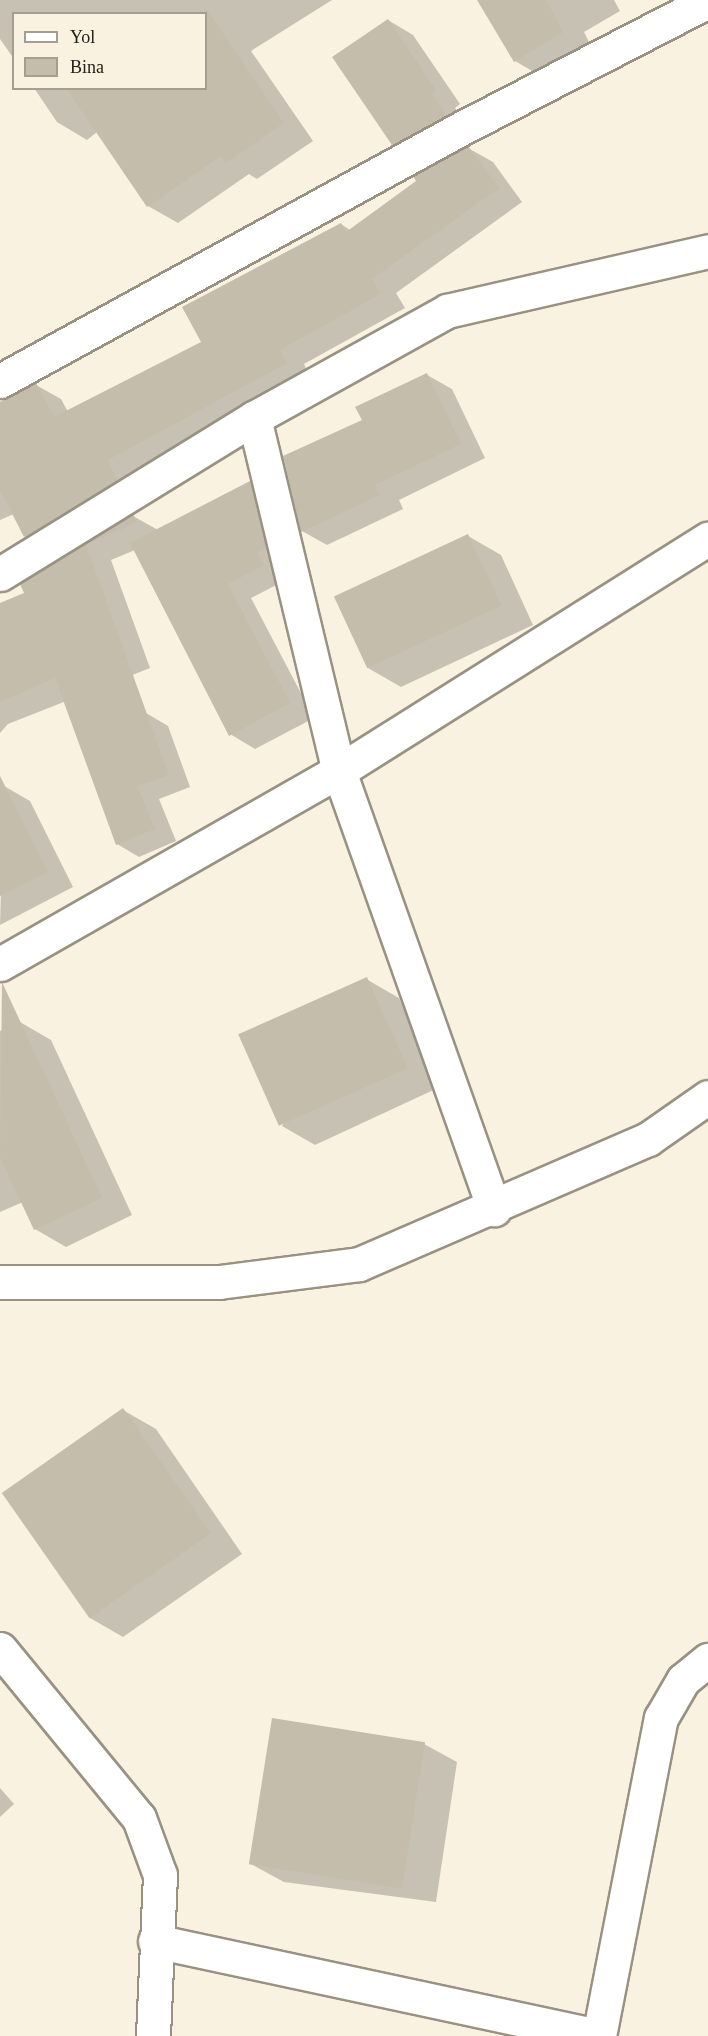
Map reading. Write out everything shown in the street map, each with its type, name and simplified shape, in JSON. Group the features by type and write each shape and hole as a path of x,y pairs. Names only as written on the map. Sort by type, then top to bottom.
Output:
{"street":[{"path":"0,381 462,128 708,1"},
{"path":"0,574 254,418 447,311 708,251"},
{"path":"254,418 339,771 494,1209"},
{"path":"0,963 339,771 708,539"},
{"path":"0,1282 219,1282 359,1264 494,1209 648,1139 708,1097"},
{"path":"0,1649 139,1818 160,1875 155,1941 153,2036"},
{"path":"155,1941 599,2036 662,1718 683,1680 708,1660"}],"building":[{"path":"477,0 546,0 563,32 514,62"},
{"path":"206,8 284,123 226,163 221,156 147,207 67,90 207,90"},
{"path":"388,19 436,90 431,93 446,115 392,145 332,57"},
{"path":"468,146 499,188 372,279 381,294 280,350 287,363 108,460 117,480 24,537 0,490 0,402 36,383 54,417 201,342 182,307 341,223 346,232 416,181 413,176"},
{"path":"427,373 461,444 375,485 380,495 301,532 283,456 362,420 355,407"},
{"path":"250,481 266,548 257,552 264,565 228,584 290,703 229,736 130,543"},
{"path":"133,514 137,522 86,545 169,775 137,786 155,829 116,845 55,678 0,702 0,603 24,593 20,584"},
{"path":"468,534 501,606 367,668 334,597"},
{"path":"0,776 48,872 0,896"},
{"path":"367,977 408,1068 279,1126 238,1034"},
{"path":"2,982 102,1198 34,1230 0,1157"},
{"path":"123,1408 211,1533 90,1618 2,1493"},
{"path":"272,1718 425,1742 402,1888 249,1864"}]}
